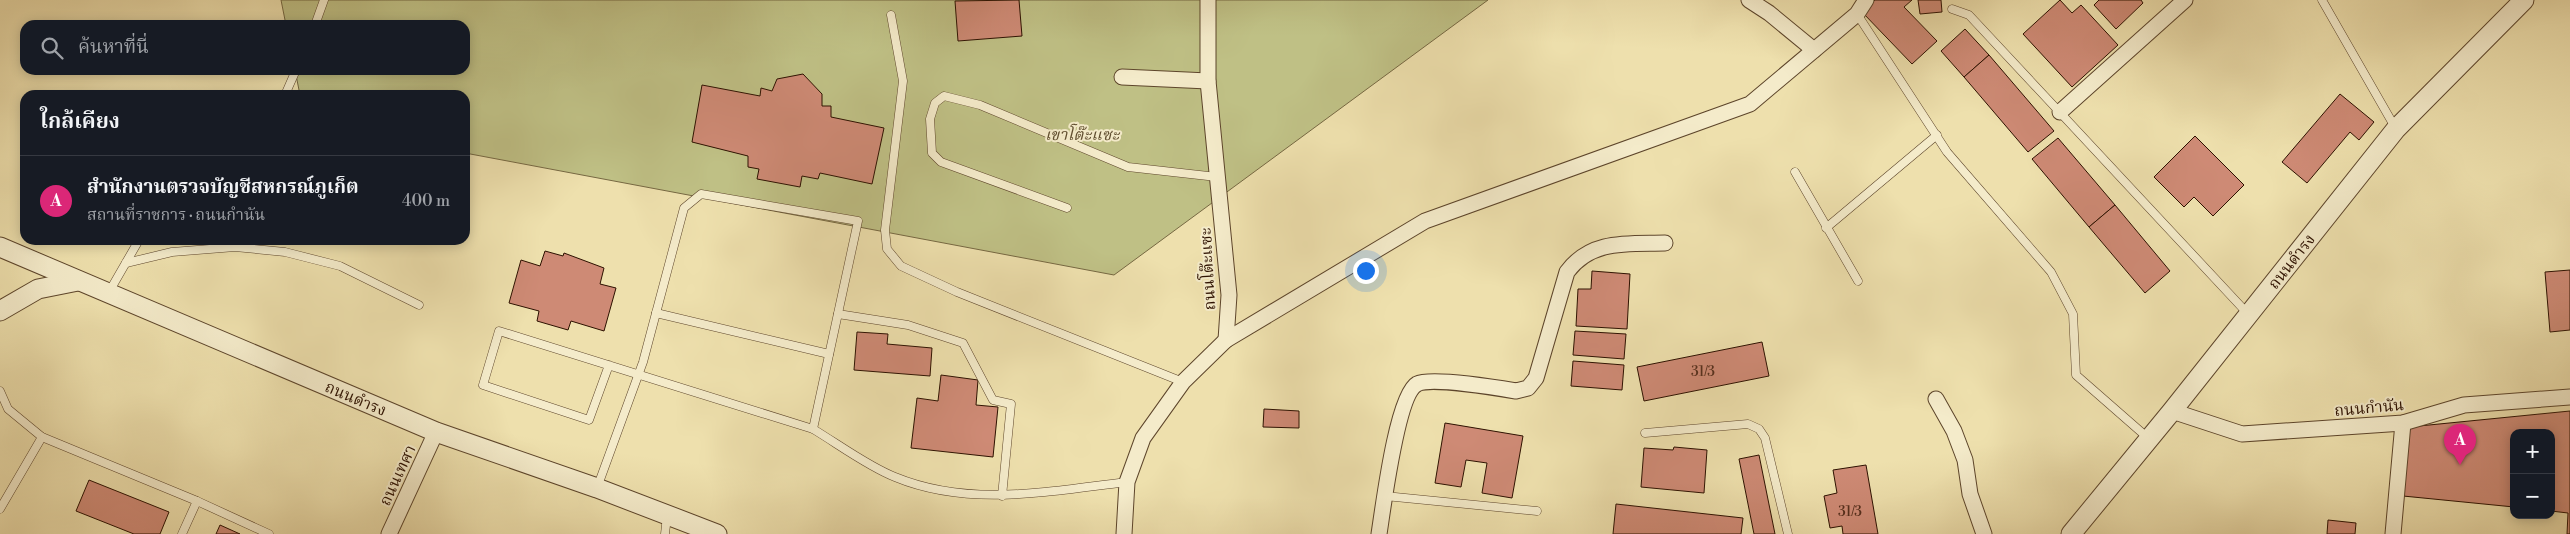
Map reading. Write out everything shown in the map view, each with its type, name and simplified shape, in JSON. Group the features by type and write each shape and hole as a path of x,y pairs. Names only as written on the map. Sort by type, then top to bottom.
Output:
{"street":[{"name":"ถนนโต๊ะแซะ","path":"1208,0 1208,81 1229,296 1226,340"},
{"path":"1749,0 1769,13 1814,50"},
{"path":"1124,534 1128,482 1143,438 1183,382 1226,340 1425,221 1750,104 1857,14 1866,0"},
{"path":"2060,112 2184,0"},
{"name":"ถนนดำรง","path":"2071,534 2172,411 2396,129 2524,0"},
{"path":"1122,77 1208,81"},
{"path":"1379,534 1391,454 1408,393 1417,384 1434,382 1516,391 1528,388 1536,378 1567,272 1576,259 1588,252 1614,245 1665,243"},
{"name":"ถนนดำรง","path":"0,248 436,432 597,488 666,525 717,534"},
{"path":"0,311 38,290 78,281"},
{"name":"ถนนกำนัน","path":"2172,411 2242,434 2403,423 2464,405 2570,397"},
{"path":"1936,399 1954,431 1965,460 1970,494 1984,534"},
{"path":"2393,534 2403,423"},
{"name":"ถนนเทศา","path":"389,534 436,432"}],"lane":[{"path":"316,20 324,0"},
{"path":"2322,0 2396,129"},
{"path":"1952,9 1969,15 2249,315"},
{"path":"1857,14 1947,152 2051,272 2073,314 2076,375 2148,438"},
{"path":"891,15 903,81 885,230 887,249 901,266 957,292 1183,382"},
{"path":"287,90 294,75"},
{"path":"1067,208 940,162 932,153 930,119 935,103 944,96 980,105 1128,167 1217,176"},
{"path":"1826,228 1937,135"},
{"path":"1795,172 1858,281"},
{"path":"597,488 639,373 684,208 701,194 858,221 813,429"},
{"path":"108,294 136,245"},
{"path":"126,263 172,252 234,247 285,252 340,266 420,305"},
{"path":"656,313 830,354"},
{"path":"838,314 908,325 963,343 993,400 1011,404 1002,496"},
{"path":"609,365 589,420 484,385 499,331 639,373 813,429 894,477 947,492 1002,496 1128,482"},
{"path":"0,391 8,409 42,437 197,501 268,534"},
{"path":"1645,433 1748,424 1759,429 1765,438 1788,534"},
{"path":"0,509 42,437"},
{"path":"1385,496 1538,511"},
{"path":"182,534 197,501"}],"green space":[{"name":"เขาโต๊ะแซะ","path":"281,0 1488,0 1114,275 470,154 470,90 299,90 296,75 470,75 470,20 285,20"}],"building":[{"path":"1019,0 1022,36 958,41 955,1"},
{"path":"1875,0 1912,0 1904,7 1937,41 1912,64 1862,12"},
{"path":"1918,0 1941,0 1942,12 1920,14"},
{"path":"2060,0 2072,13 2081,5 2118,45 2072,87 2023,34"},
{"path":"2099,0 2141,0 2143,3 2116,29 2094,5"},
{"path":"1965,29 1989,55 1964,77 1941,51"},
{"path":"1989,55 2054,131 2028,152 1964,77"},
{"path":"803,74 822,94 822,106 831,106 831,117 884,128 872,184 820,173 818,179 802,176 800,187 757,179 759,169 748,167 748,156 692,142 702,85 760,96 761,88 772,91 777,79"},
{"path":"2340,94 2374,122 2359,140 2350,132 2307,183 2282,162"},
{"path":"2195,136 2244,185 2213,216 2194,197 2184,207 2154,177"},
{"path":"2058,138 2115,205 2089,227 2032,159"},
{"path":"2115,205 2170,271 2145,293 2089,227"},
{"path":"545,251 563,256 564,253 604,268 600,284 616,288 604,331 571,321 568,330 537,321 539,311 509,303 521,260 540,266"},
{"path":"2570,270 2570,330 2550,332 2545,272"},
{"path":"1592,271 1630,274 1627,329 1576,326 1578,289 1591,289"},
{"path":"1575,331 1626,334 1624,359 1573,355"},
{"path":"857,332 888,334 887,344 932,348 930,376 854,370"},
{"path":"1762,342 1769,376 1644,401 1637,367"},
{"path":"1573,361 1624,365 1622,390 1571,386"},
{"path":"941,375 978,380 976,405 998,407 993,457 911,448 917,398 938,401"},
{"path":"1264,409 1299,411 1299,428 1263,427"},
{"path":"2570,411 2570,534 2567,534 2568,513 2555,511 2555,429 2510,429 2510,507 2403,496 2409,427"},
{"path":"1445,423 1523,436 1512,498 1482,493 1487,463 1466,460 1461,487 1435,483"},
{"path":"1674,447 1707,450 1704,493 1641,487 1644,448 1673,450"},
{"path":"1759,455 1775,534 1754,534 1739,459"},
{"path":"1866,465 1878,534 1843,534 1842,526 1830,528 1824,496 1837,493 1833,470"},
{"path":"89,480 169,512 160,534 134,534 76,511"},
{"path":"1616,504 1743,518 1741,534 1613,534"},
{"path":"2328,520 2356,523 2355,534 2327,534"},
{"path":"220,525 240,534 216,534"}],"place":[{"name":"สำนักงานตรวจบัญชีสหกรณ์ภูเก็ต","path":"2460,465"}]}
